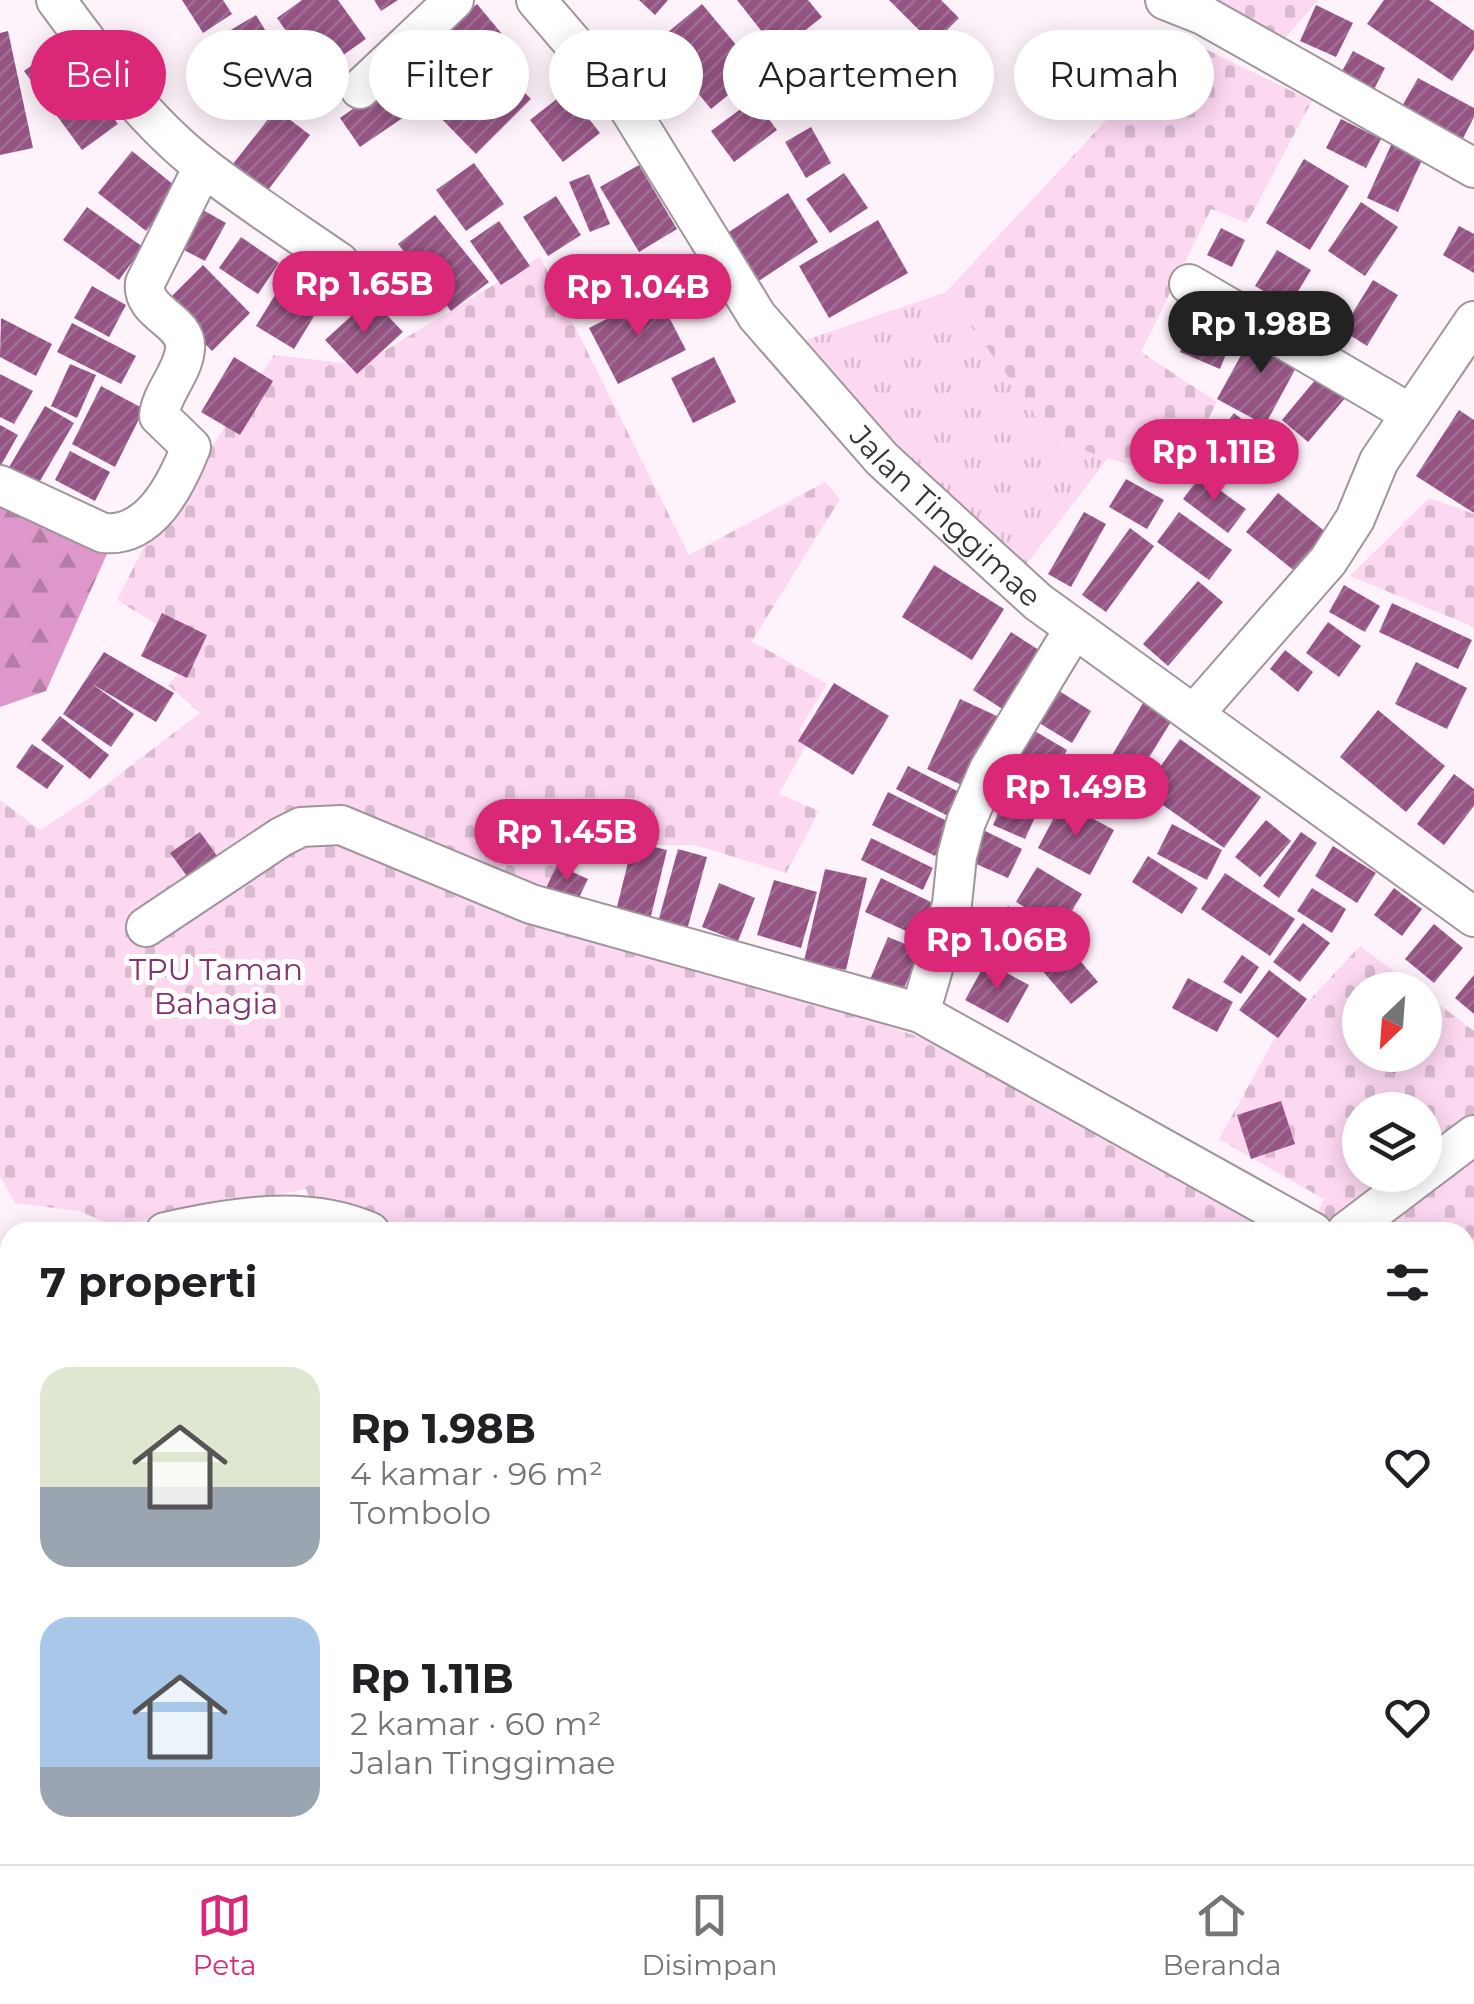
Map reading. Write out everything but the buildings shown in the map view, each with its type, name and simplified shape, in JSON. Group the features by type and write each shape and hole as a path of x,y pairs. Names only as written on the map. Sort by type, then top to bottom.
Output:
{"street":[{"path":"56,0 101,62 156,123 203,167 339,262"},
{"path":"360,89 454,0"},
{"name":"Jalan Tinggimae","path":"536,0 628,107 757,316 882,459 1038,602 1474,916"},
{"path":"1165,0 1203,15 1474,168"},
{"path":"0,485 103,533 118,535 133,531 150,518 163,498 191,447 160,419 158,412 186,349 182,334 147,301 144,283 203,167"},
{"path":"1189,284 1411,414"},
{"path":"1194,714 1328,561 1355,519 1378,461 1474,321"},
{"path":"920,1014 952,904 966,822 989,770 1074,629"},
{"path":"146,927 282,836 302,827 341,826 531,904 920,1014 1295,1222"},
{"path":"1442,1159 1474,1135"},
{"path":"1359,1222 1399,1192"},
{"path":"218,1222 296,1214 329,1222"}],"green space":[{"path":"1195,0 1318,0 1280,44"},
{"path":"1214,53 1312,101 1247,223 1211,209 1141,352 1217,402 1176,480 1055,441 946,292 1106,120 1214,120"},
{"name":"TPU Taman Bahagia","path":"540,257 689,555 825,482 840,499 752,641 827,684 800,730 809,740 779,794 819,811 786,873 695,845 605,845 533,894 786,991 966,1053 1292,1222 318,1222 306,1189 135,1222 105,1222 79,1211 15,1203 0,1176 0,800 40,830 200,713 168,685 198,650 117,600 146,543 274,355 361,365"},
{"path":"946,292 1055,441 1108,458 1025,566 902,460 803,341"},
{"path":"0,498 110,547 46,691 0,707"},
{"path":"1429,498 1474,514 1474,627 1350,576"},
{"path":"1360,946 1395,972 1342,972 1342,1072 1442,1072 1442,1007 1474,1031 1474,1222 1313,1222 1324,1199 1219,1139 1276,1036"}]}
